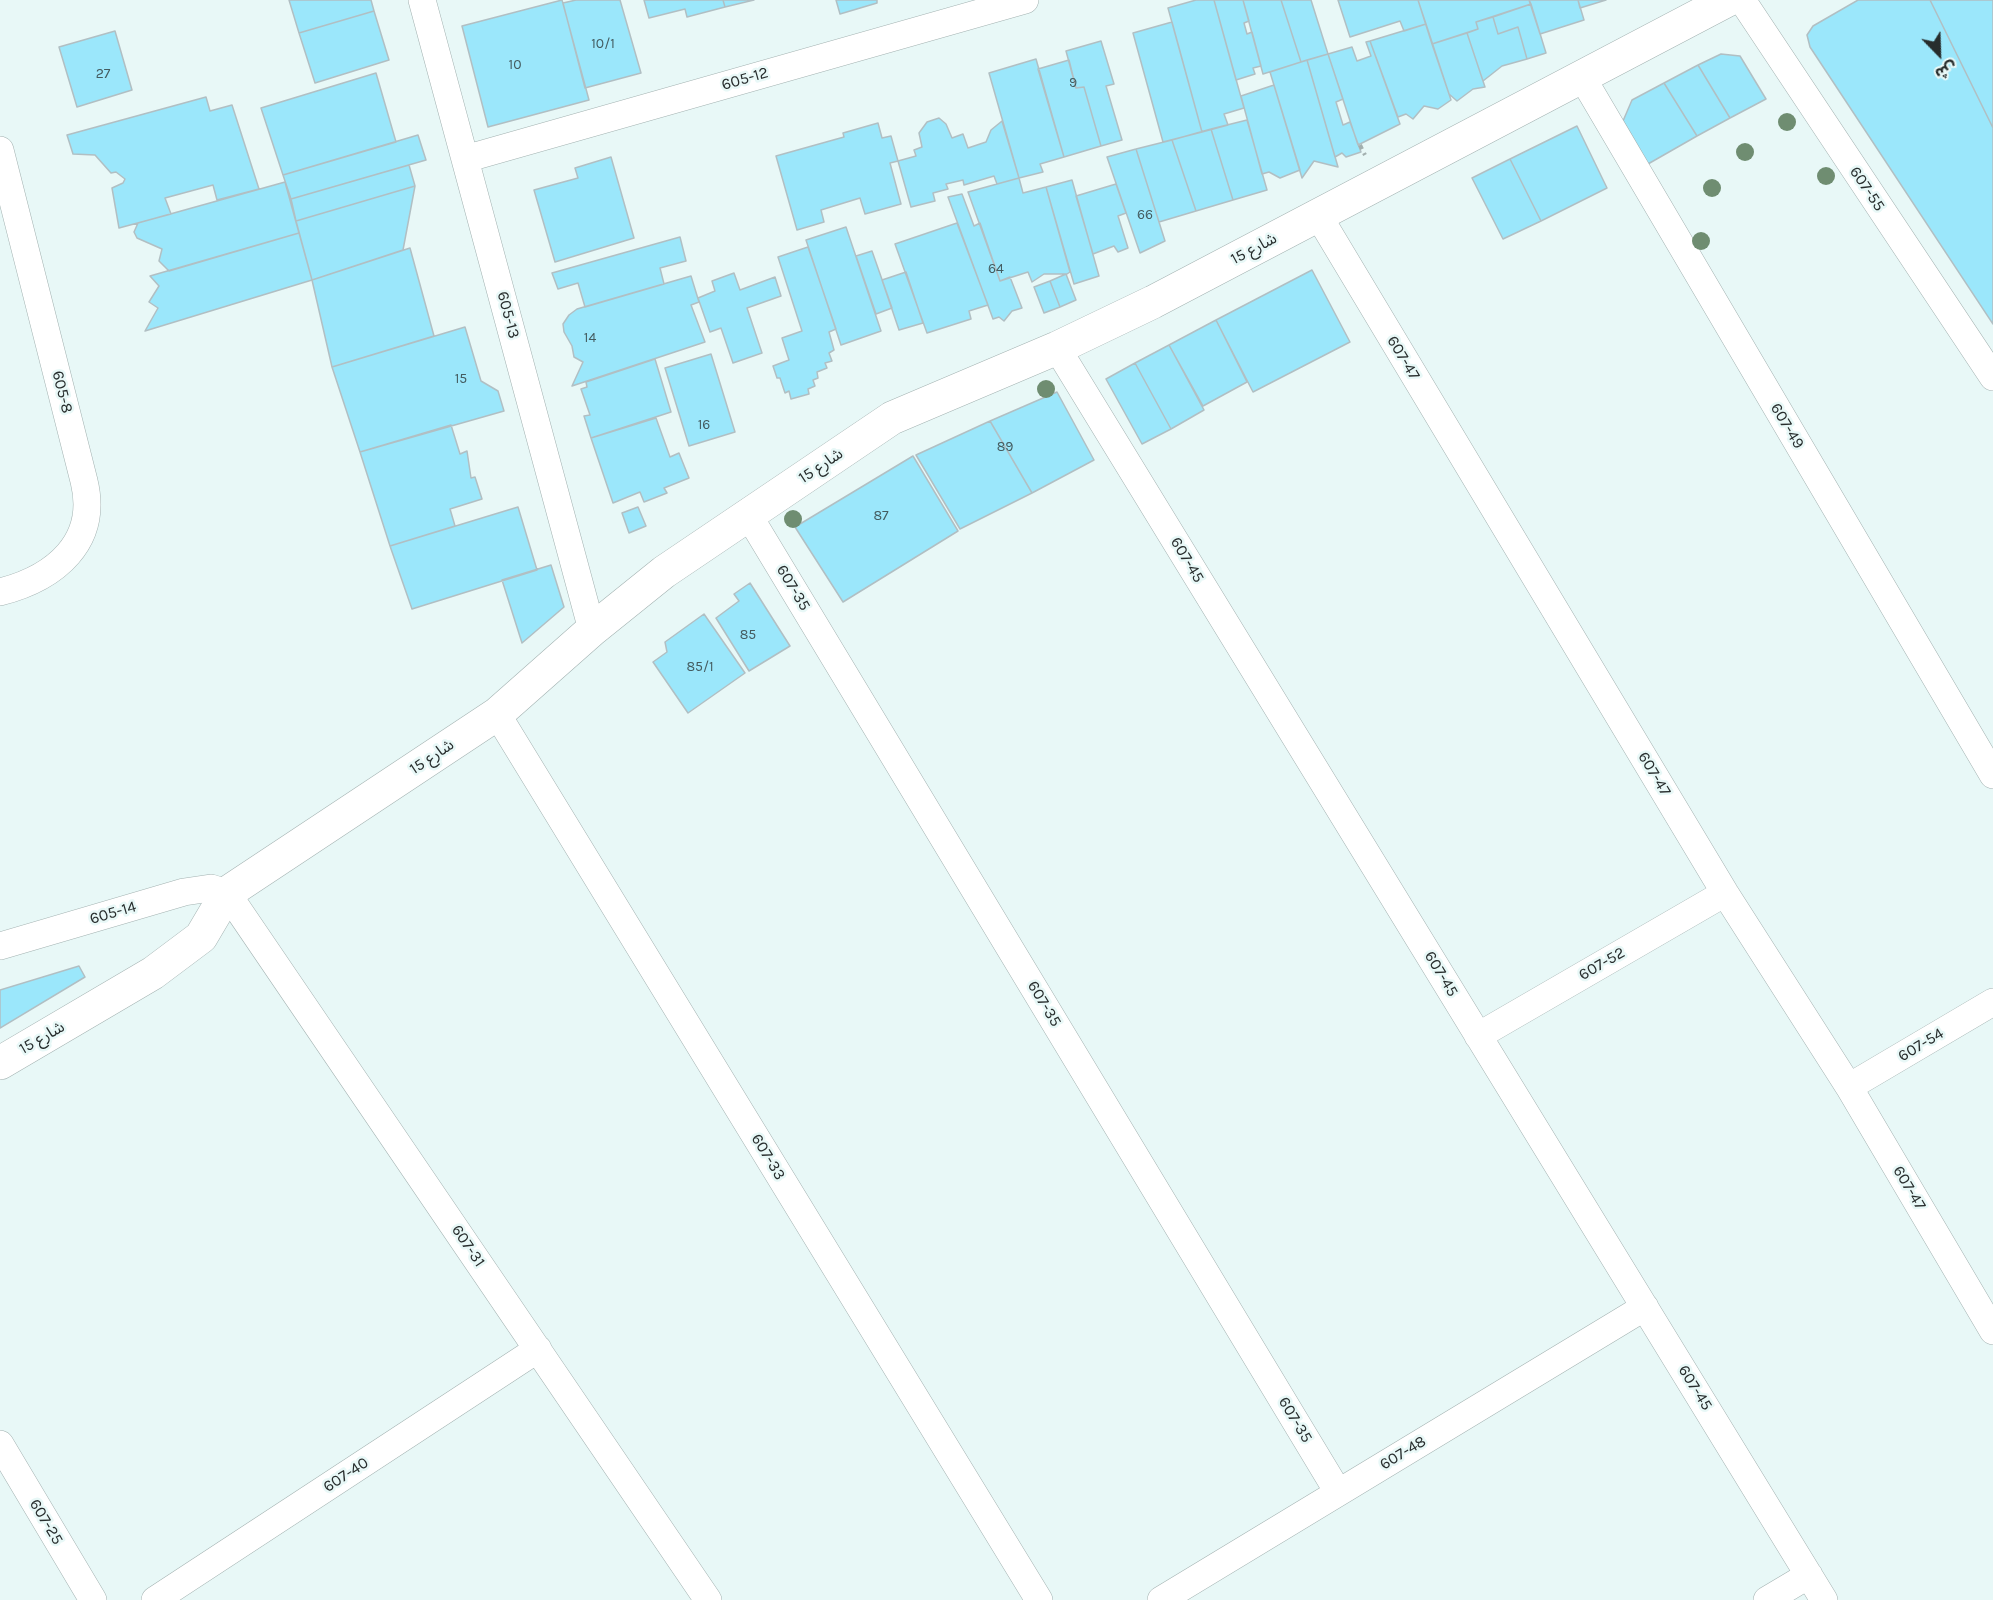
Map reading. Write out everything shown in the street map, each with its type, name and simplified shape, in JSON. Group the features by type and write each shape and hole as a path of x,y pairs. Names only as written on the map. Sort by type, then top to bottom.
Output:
{"street":[{"name":"605-13","path":"422,0 592,630"},
{"name":"605-12","path":"465,159 1025,0"},
{"name":"شارع 15","path":"0,1063 153,973 201,937 227,892 497,714 592,630 664,572 892,418 1057,348 1153,302 1728,0"},
{"name":"607-55","path":"1742,0 1993,377"},
{"name":"607-49","path":"1582,77 1993,775"},
{"name":"605-8","path":"0,150 86,489 88,511 84,532 72,552 46,574 0,592"},
{"name":"607-47","path":"1318,215 1725,893 1849,1087 1990,1319"},
{"name":"607-45","path":"1057,348 1824,1600"},
{"name":"607-35","path":"749,516 1338,1492"},
{"name":"607-33","path":"497,714 1039,1600"},
{"name":"605-14","path":"0,946 184,892 211,888 227,892"},
{"name":"607-31","path":"227,892 708,1600"},
{"name":"607-52","path":"1479,1036 1725,893"},
{"name":"607-54","path":"1849,1087 1993,1002"},
{"name":"607-48","path":"1161,1600 1645,1306"},
{"name":"607-40","path":"155,1600 538,1349"},
{"name":"607-25","path":"0,1444 93,1600"},
{"path":"1767,1600 1809,1575"}],"building":[{"path":"289,0 371,0 374,11 299,33"},
{"path":"562,0 589,100 488,127 462,26"},
{"path":"576,0 620,0 641,73 585,88 563,3"},
{"path":"644,0 723,0 725,7 687,17 685,9 649,18"},
{"path":"723,0 754,0 725,7"},
{"path":"836,0 877,0 877,3 840,14"},
{"path":"1196,0 1214,0 1244,108 1224,114 1228,125 1202,132 1168,8"},
{"path":"1214,0 1243,0 1249,21 1244,23 1247,34 1252,32 1261,66 1253,68 1255,74 1236,80"},
{"path":"1243,0 1281,0 1301,62 1263,74"},
{"path":"1281,0 1311,0 1328,54 1301,62"},
{"path":"1338,0 1418,0 1426,24 1404,31 1400,21 1350,37"},
{"path":"1418,0 1529,0 1531,4 1476,22 1478,29 1432,44"},
{"path":"1529,0 1578,0 1584,20 1540,34"},
{"path":"1578,0 1606,0 1580,8"},
{"path":"1858,0 1930,0 1993,128 1993,324 1810,47 1807,35 1813,26"},
{"path":"1930,0 1993,0 1993,128"},
{"path":"1531,4 1546,53 1527,59 1518,27 1498,34 1493,17"},
{"path":"374,11 389,60 315,83 299,33"},
{"path":"1493,17 1498,34 1518,27 1527,59 1502,66 1483,81 1467,33 1478,29 1476,22"},
{"path":"1172,22 1202,132 1163,142 1133,33"},
{"path":"1426,24 1451,100 1438,109 1424,106 1413,119 1406,114 1398,117 1370,41"},
{"path":"115,31 132,90 77,107 59,47"},
{"path":"1467,33 1485,87 1473,89 1457,101 1449,94 1432,44"},
{"path":"1101,41 1114,84 1106,86 1122,140 1101,146 1084,87 1076,88 1066,51"},
{"path":"1370,41 1400,124 1358,145 1328,54 1352,47 1357,61 1371,56 1366,42"},
{"path":"1328,54 1343,99 1336,102 1343,125 1350,122 1361,152 1346,157 1342,153 1335,157 1307,60"},
{"path":"1721,54 1740,56 1766,99 1730,118 1698,65"},
{"path":"1036,59 1064,157 1040,164 1043,172 1019,178 989,73"},
{"path":"1069,60 1076,88 1084,87 1101,146 1064,157 1038,69"},
{"path":"1307,60 1338,167 1314,161 1302,178 1270,72"},
{"path":"1698,65 1730,118 1697,136 1664,83"},
{"path":"376,73 396,142 283,175 261,108"},
{"path":"1664,83 1697,136 1648,164 1623,121 1632,100"},
{"path":"1274,85 1300,170 1280,178 1269,172 1262,174 1241,96"},
{"path":"206,97 210,111 232,105 259,189 217,200 213,185 165,198 171,214 119,228 112,188 123,183 125,179 116,172 111,173 95,155 73,154 67,135"},
{"path":"939,118 946,124 952,138 963,134 968,148 986,142 991,130 1002,121 1019,178 997,184 994,176 964,185 963,180 946,184 948,189 933,193 935,201 911,207 898,161 916,156 914,150 922,147 919,133 927,122"},
{"path":"1247,120 1267,190 1233,200 1211,129"},
{"path":"878,123 882,138 891,136 898,161 890,163 901,204 865,214 860,198 821,210 824,222 797,230 776,156 844,137 843,133"},
{"path":"1577,126 1607,188 1541,221 1510,159"},
{"path":"1211,129 1233,200 1196,211 1172,140"},
{"path":"418,135 426,160 291,199 283,175"},
{"path":"1172,140 1196,211 1159,222 1136,149"},
{"path":"1136,149 1165,241 1140,253 1107,157"},
{"path":"611,157 634,238 555,262 534,190 578,178 575,168"},
{"path":"1510,159 1541,221 1503,239 1472,178"},
{"path":"409,165 415,186 296,221 291,199"},
{"path":"1019,178 1023,193 1046,187 1070,272 1067,274 1044,274 1032,282 1028,272 1000,281 968,192"},
{"path":"1072,180 1099,276 1074,284 1046,187"},
{"path":"285,182 299,233 169,271 159,261 162,249 137,238 134,232 138,223"},
{"path":"1116,184 1126,213 1118,216 1128,248 1118,252 1114,246 1093,254 1076,196"},
{"path":"415,186 403,250 312,280 296,221"},
{"path":"962,194 974,226 980,223 1000,281 1010,277 1022,308 1012,311 1004,321 999,317 993,319 948,197"},
{"path":"957,223 988,305 969,311 971,319 927,333 895,244"},
{"path":"846,227 881,331 841,345 806,240"},
{"path":"299,233 312,280 145,331 158,308 149,302 159,286 150,276"},
{"path":"680,237 686,261 660,268 664,284 585,307 578,283 558,289 552,273"},
{"path":"808,247 836,329 829,332 834,350 829,353 832,361 825,363 827,368 817,372 818,378 813,380 815,386 808,389 809,394 791,399 789,391 785,393 773,366 789,360 782,338 802,331 778,257"},
{"path":"410,248 434,336 332,367 312,280"},
{"path":"872,251 892,308 876,314 856,256"},
{"path":"1312,270 1350,342 1253,392 1216,320"},
{"path":"906,272 923,323 899,330 882,280"},
{"path":"734,273 740,290 775,277 781,296 747,308 762,353 733,363 721,328 710,332 698,298 715,291 712,281"},
{"path":"1066,274 1076,300 1060,307 1050,281"},
{"path":"691,276 699,302 691,305 705,342 572,386 583,362 574,357 572,346 564,332 563,324 569,315 577,309"},
{"path":"1050,281 1060,307 1044,313 1034,287"},
{"path":"1216,320 1247,382 1203,406 1169,345"},
{"path":"465,327 481,381 498,391 504,411 360,452 332,367"},
{"path":"1169,345 1204,410 1171,429 1135,363"},
{"path":"711,354 735,432 689,446 665,368"},
{"path":"655,359 671,412 591,438 584,416 590,415 581,389 587,387 586,382"},
{"path":"1135,363 1171,429 1142,444 1106,379"},
{"path":"1057,392 1094,460 1032,493 990,421"},
{"path":"656,418 670,457 679,453 689,478 664,488 667,493 644,502 640,492 613,503 591,438"},
{"path":"990,421 1032,493 960,529 916,455"},
{"path":"451,425 460,454 467,451 471,478 475,477 482,499 450,509 455,526 390,546 360,452"},
{"path":"913,456 958,531 843,602 795,527"},
{"path":"518,507 537,570 412,609 390,546"},
{"path":"638,507 646,526 629,533 622,513"},
{"path":"551,565 564,607 522,643 502,580"},
{"path":"750,583 790,646 749,671 716,618 739,601 734,594"},
{"path":"704,614 745,673 688,713 653,662 667,652 665,642"},
{"path":"79,966 85,977 0,1028 0,990"}]}
